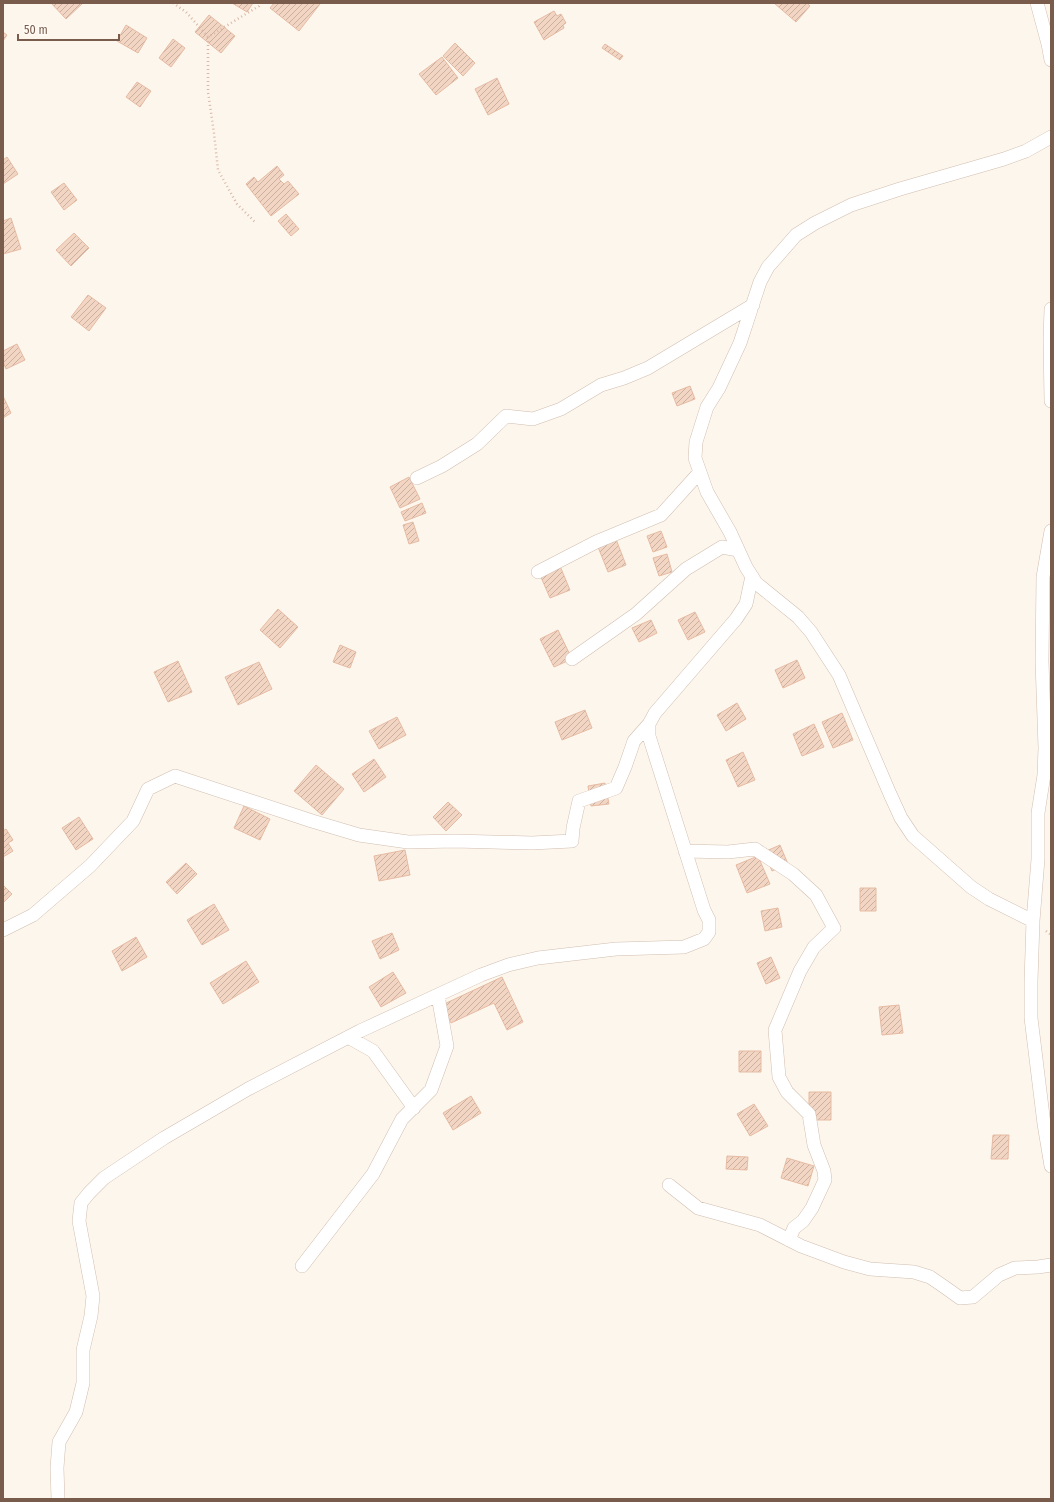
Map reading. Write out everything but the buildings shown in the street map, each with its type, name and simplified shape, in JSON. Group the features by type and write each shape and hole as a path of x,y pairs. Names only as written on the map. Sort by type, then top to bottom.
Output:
{"street":[{"path":"1037,3 1051,60"},
{"path":"1033,921 989,899 971,887 913,836 901,818 839,675 811,632 798,617 756,583 730,532 707,492 699,473 695,458 696,442 701,423 707,407 719,388 738,348 760,282 768,267 796,235 815,222 851,205 1004,160 1026,151 1051,137"},
{"path":"417,478 442,466 477,444 506,416 532,419 561,409 601,385 624,378 648,368 752,305"},
{"path":"1051,308 1051,401"},
{"path":"538,572 596,542 661,515 699,473"},
{"path":"1051,531 1043,577 1042,660 1045,748 1044,775 1038,813 1038,859 1033,921 1031,981 1031,1018 1044,1124 1051,1166"},
{"path":"572,659 636,614 686,569 722,547 738,550"},
{"path":"3,930 33,915 90,866 133,821 148,789 175,776 359,835 408,842 455,841 532,843 572,841 573,828 579,801 616,788 634,741 649,724 655,713 736,619 746,604 752,576"},
{"path":"58,1499 57,1468 59,1442 76,1412 83,1383 83,1350 94,1296 80,1221 81,1203 88,1193 104,1178 164,1138 248,1089 348,1037 508,965 538,958 616,949 684,948 704,938 709,932 709,920 704,910 685,851 650,736 649,724"},
{"path":"685,851 728,852 754,849 793,874 816,895 834,928 814,947 810,953 800,971 775,1030 779,1077 787,1092 809,1114 814,1146 824,1171 825,1180 812,1208 804,1221 794,1228 789,1240"},
{"path":"302,1266 373,1174 402,1119 431,1090 447,1046 438,996"},
{"path":"348,1037 373,1052 414,1108"},
{"path":"669,1185 698,1208 760,1225 801,1246 844,1262 870,1269 914,1272 930,1277 960,1298 973,1297 999,1275 1015,1268 1051,1265"}],"path":[{"path":"173,3 186,12 208,37 208,92 218,170 237,204 256,223"},
{"path":"208,37 259,6 260,3"}]}
